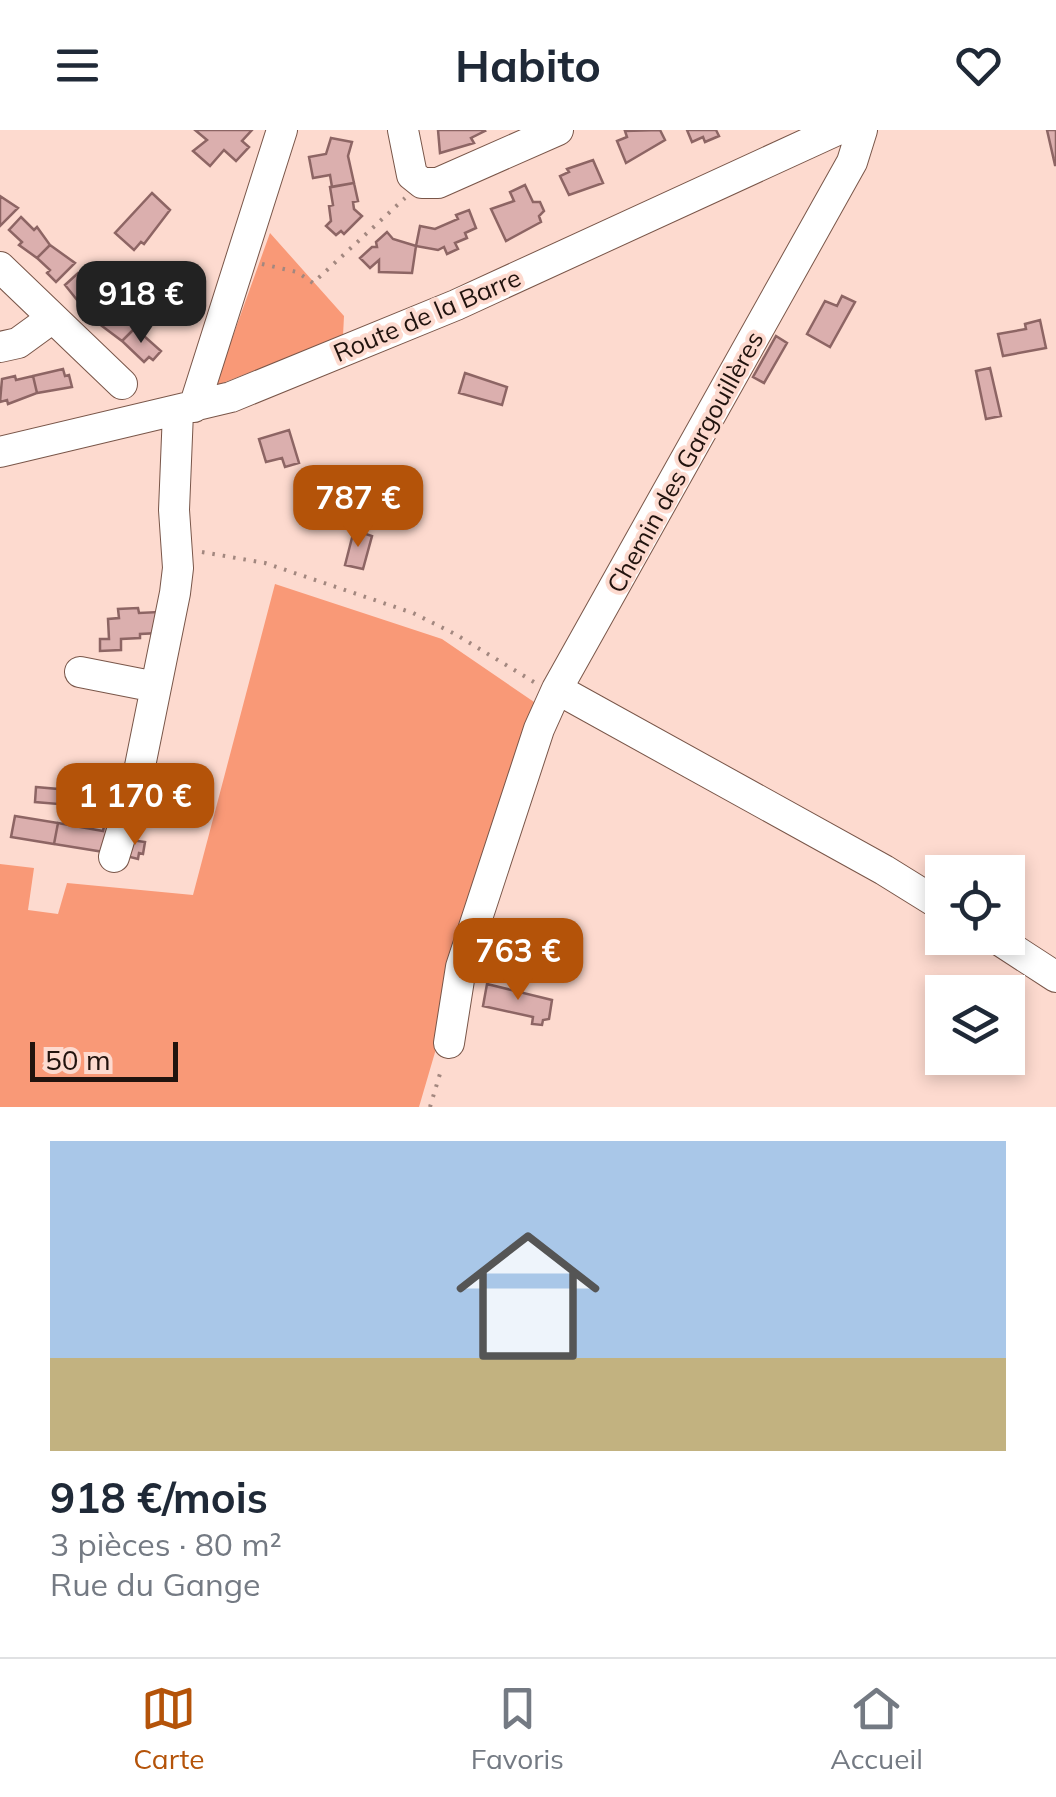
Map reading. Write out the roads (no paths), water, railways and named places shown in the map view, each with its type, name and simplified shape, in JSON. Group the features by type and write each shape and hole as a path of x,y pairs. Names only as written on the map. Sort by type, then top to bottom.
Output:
{"street":[{"path":"114,856 137,781 175,593 174,498 186,409 243,260 282,130"},
{"path":"403,130 412,175 422,183 438,183 558,130"},
{"name":"Route de la Barre","path":"0,452 231,397 456,305 837,130"},
{"name":"Chemin des Gargouillères","path":"450,1043 461,967 539,729 852,162 862,130"},
{"path":"0,267 122,384"},
{"path":"0,347 18,343 51,319"},
{"path":"80,672 156,687"},
{"path":"558,690 925,895"},
{"path":"1022,955 1056,977"}]}
